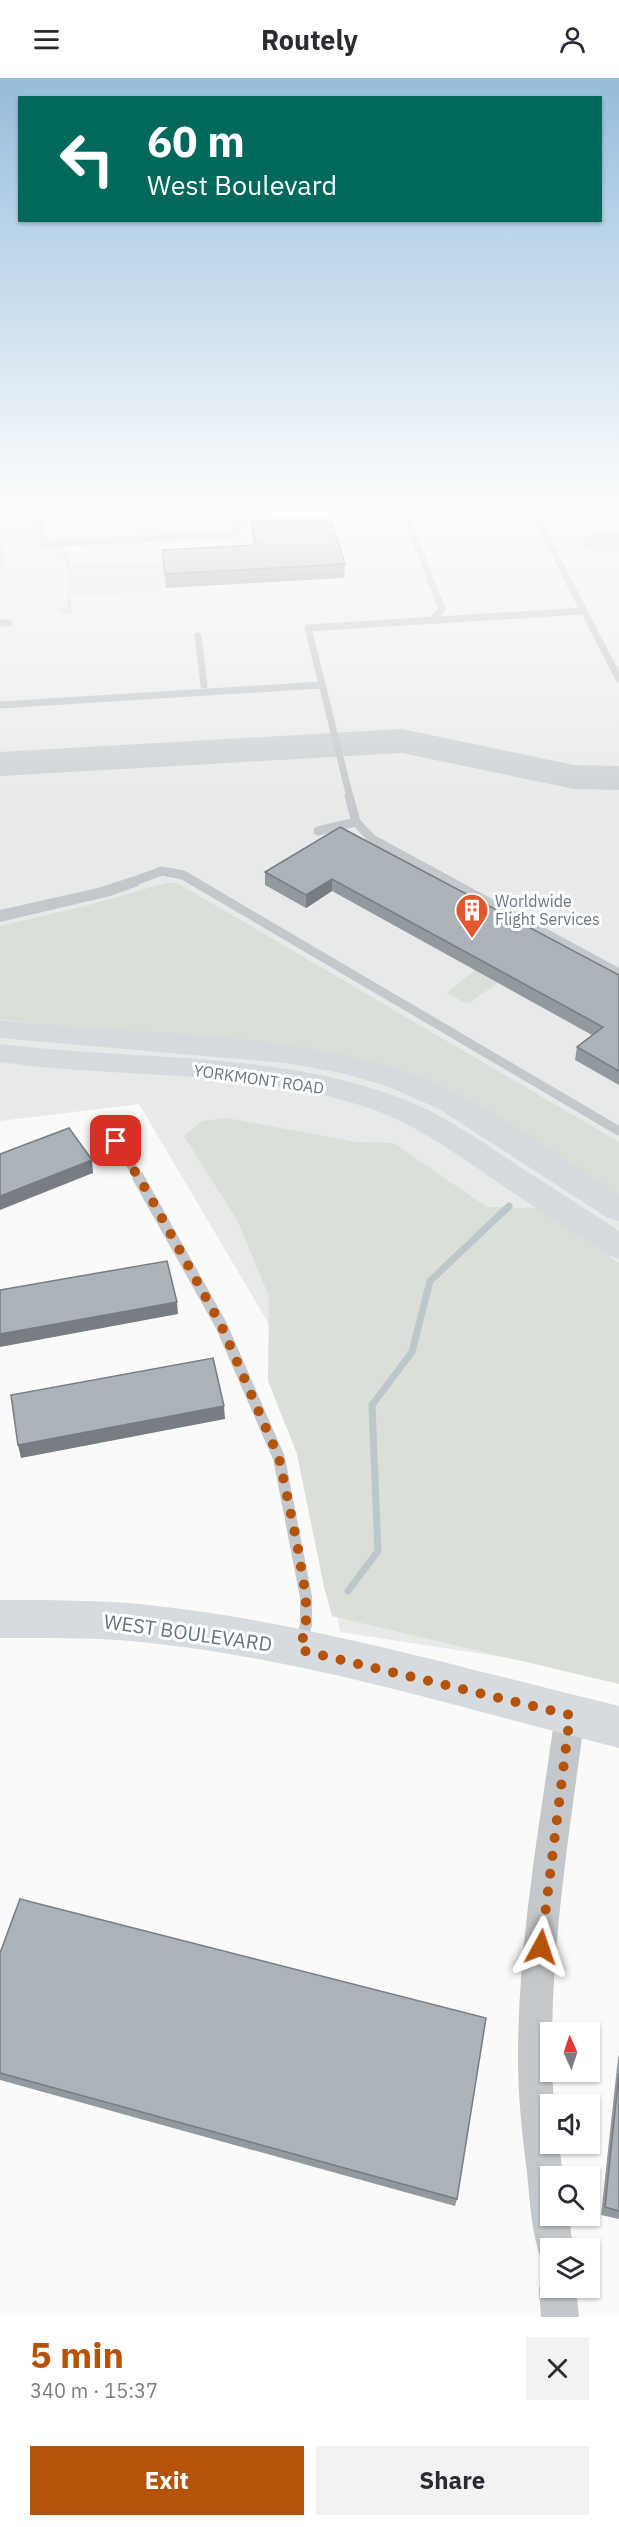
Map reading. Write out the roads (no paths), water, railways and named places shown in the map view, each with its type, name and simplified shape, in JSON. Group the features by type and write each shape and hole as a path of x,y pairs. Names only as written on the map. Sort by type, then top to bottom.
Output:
{"main road":[{"name":"WEST BOULEVARD","path":"0,1619 71,1619 151,1624 300,1650 619,1727"}],"street":[{"path":"0,916 104,892 132,882"},
{"name":"YORKMONT ROAD","path":"0,1029 283,1053 379,1073 424,1089 450,1102 619,1210"},
{"name":"YORKMONT ROAD","path":"0,1053 47,1059 272,1077 318,1085 385,1103 434,1124 619,1247"},
{"path":"544,2166 539,2123 535,2039 542,1928 570,1715"},
{"path":"559,2298 560,2317"}],"lane":[{"path":"432,620 441,607"},
{"path":"581,607 619,679"},
{"path":"583,611 308,628 356,822 372,839 619,973"},
{"path":"0,623 9,623"},
{"path":"198,636 204,685"},
{"path":"0,705 322,685"},
{"path":"318,831 356,822"},
{"path":"132,882 162,871 183,875 619,1131"},
{"path":"116,1141 148,1193 221,1325 279,1458 306,1597 306,1625 300,1650"}],"waterway":[{"path":"348,1591 378,1551 372,1405 412,1352 430,1281 509,1206"}],"place":[{"name":"Worldwide Flight Services","path":"472,939"}]}
